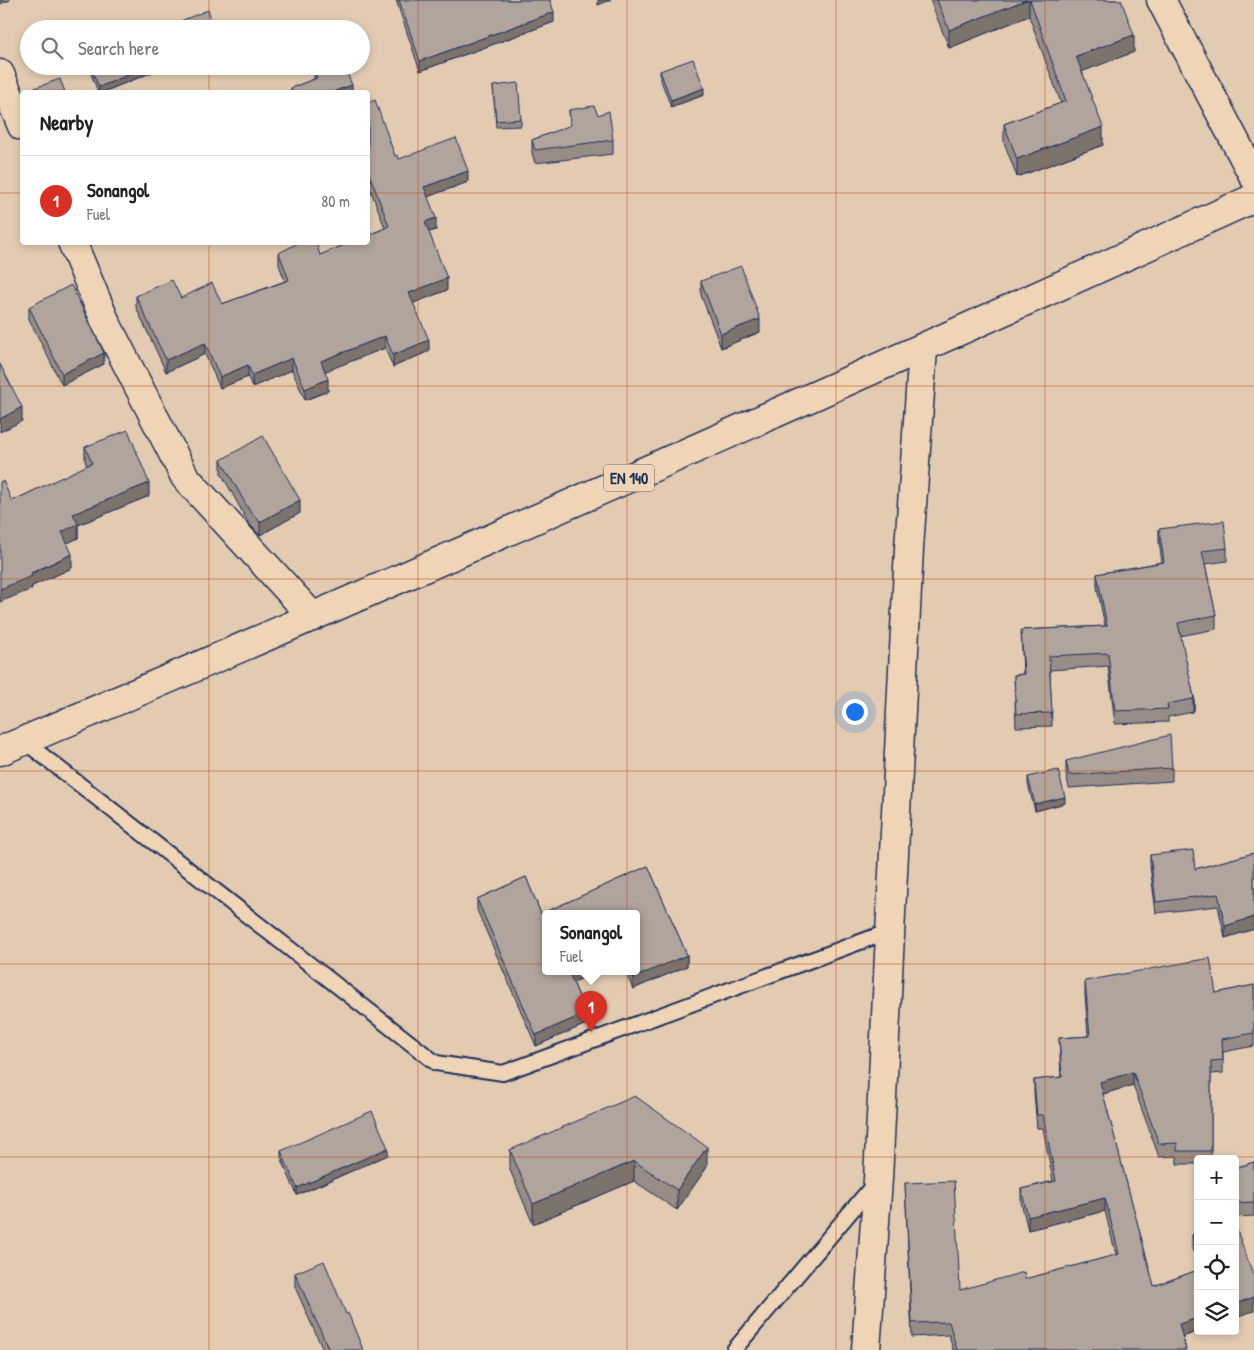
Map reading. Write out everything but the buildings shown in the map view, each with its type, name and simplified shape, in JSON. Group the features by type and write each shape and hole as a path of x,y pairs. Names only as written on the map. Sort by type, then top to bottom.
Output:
{"street":[{"path":"1162,0 1254,177"},
{"path":"0,74 20,121"},
{"name":"EN 140","path":"12,746 313,617 922,348 1254,198"},
{"path":"73,245 106,322 184,477 313,617"},
{"path":"866,1350 878,1179 909,548 922,348"}],"lane":[{"path":"12,746 436,1063 503,1073 890,930"},
{"path":"734,1350 878,1179"}],"place":[{"name":"Sonangol","path":"591,1032"}]}
